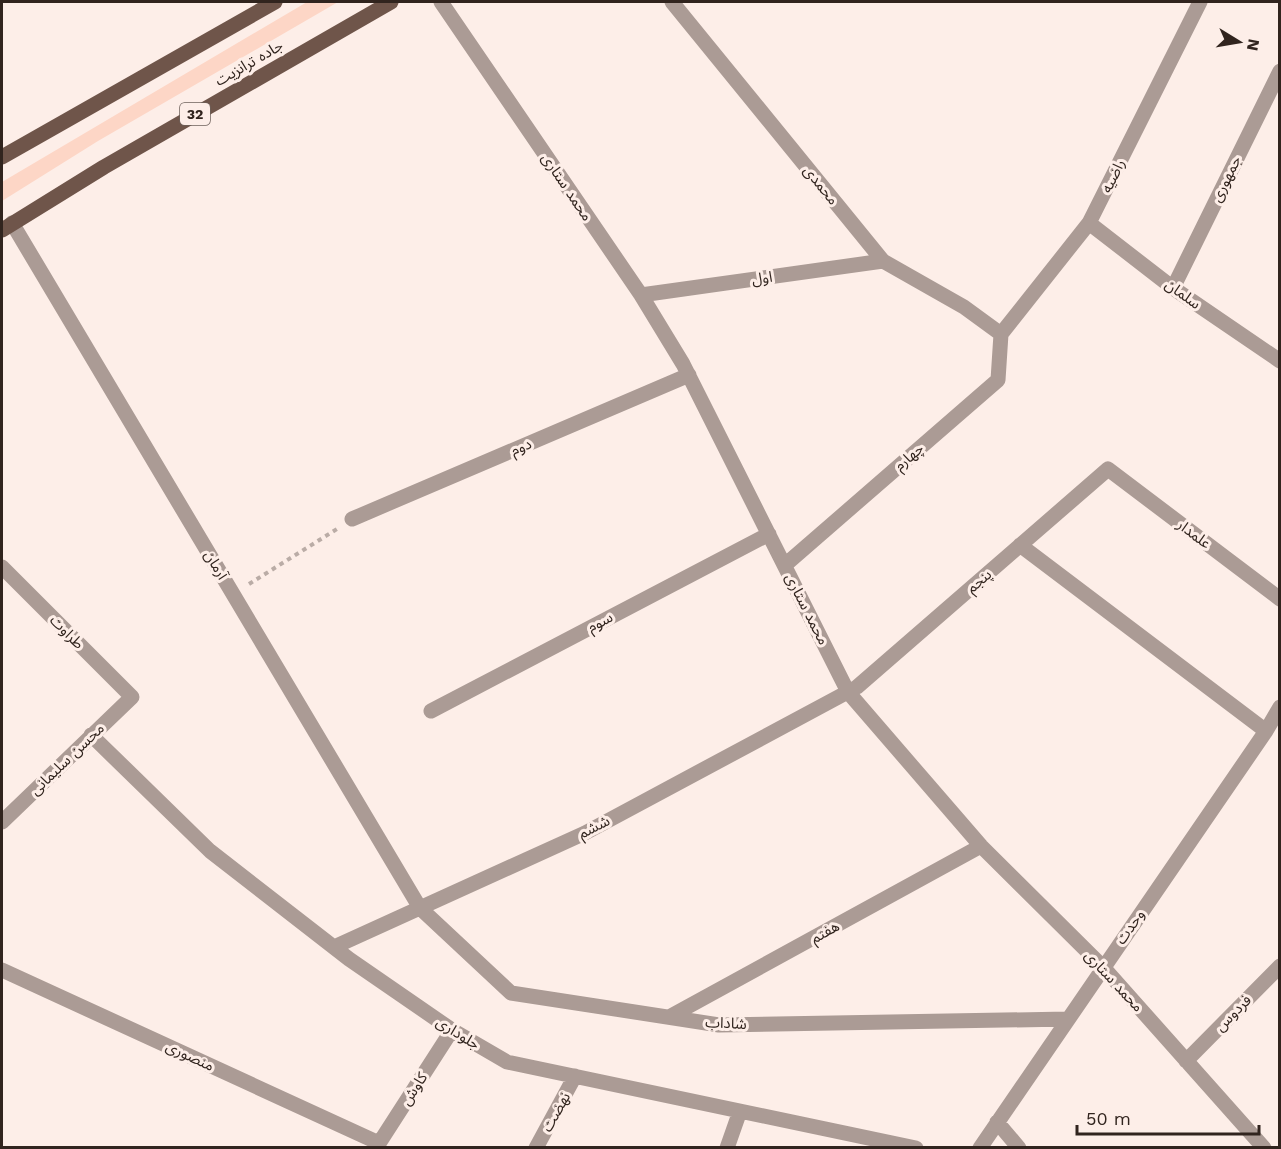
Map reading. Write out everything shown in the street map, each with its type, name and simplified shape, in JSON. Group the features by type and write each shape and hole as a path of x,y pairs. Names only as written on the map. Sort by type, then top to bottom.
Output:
{"main road":[{"path":"2,158 275,2"},
{"name":"جاده ترانزیت","path":"7,226 104,167 391,2"}],"street":[{"name":"محمد ستاری","path":"441,2 641,295 689,375 848,692 981,846 1103,967 1264,1148"},
{"name":"محمدی","path":"672,2 883,261 964,307 1000,334"},
{"name":"راضیه","path":"1000,334 1089,223 1200,2"},
{"name":"جمهوری","path":"1173,288 1274,100 1280,71"},
{"name":"سلمان","path":"1089,223 1173,288 1280,361"},
{"name":"آرمان","path":"7,226 233,594 420,908"},
{"name":"اول","path":"641,295 883,261"},
{"name":"چهارم","path":"785,565 998,380 1000,334"},
{"name":"دوم","path":"352,519 689,375"},
{"name":"پنجم","path":"848,692 857,687 1108,469"},
{"name":"علمدار","path":"1108,469 1280,599"},
{"name":"سوم","path":"431,711 769,534"},
{"path":"1020,545 1266,731"},
{"name":"طراوت","path":"2,567 132,697"},
{"name":"ششم","path":"334,947 585,832 848,692"},
{"name":"محسن سلیمانی","path":"2,822 132,697"},
{"name":"وحدت","path":"980,1148 1266,731 1280,707"},
{"name":"جلوداری","path":"91,735 210,851 334,947 452,1030 507,1062 916,1148"},
{"name":"هفتم","path":"669,1017 981,846"},
{"name":"شاداب","path":"420,908 511,993 719,1025 1068,1019"},
{"name":"فردوس","path":"1186,1060 1280,966"},
{"name":"منصوری","path":"2,970 377,1145"},
{"name":"کاوش","path":"377,1145 452,1030"},
{"name":"نهضت","path":"536,1148 575,1076"},
{"path":"727,1148 740,1111"},
{"path":"997,1122 1019,1148"}],"path":[{"path":"233,594 352,519"}],"shaded area":[{"path":"307,2 338,2 98,141 2,201 2,182"}]}
